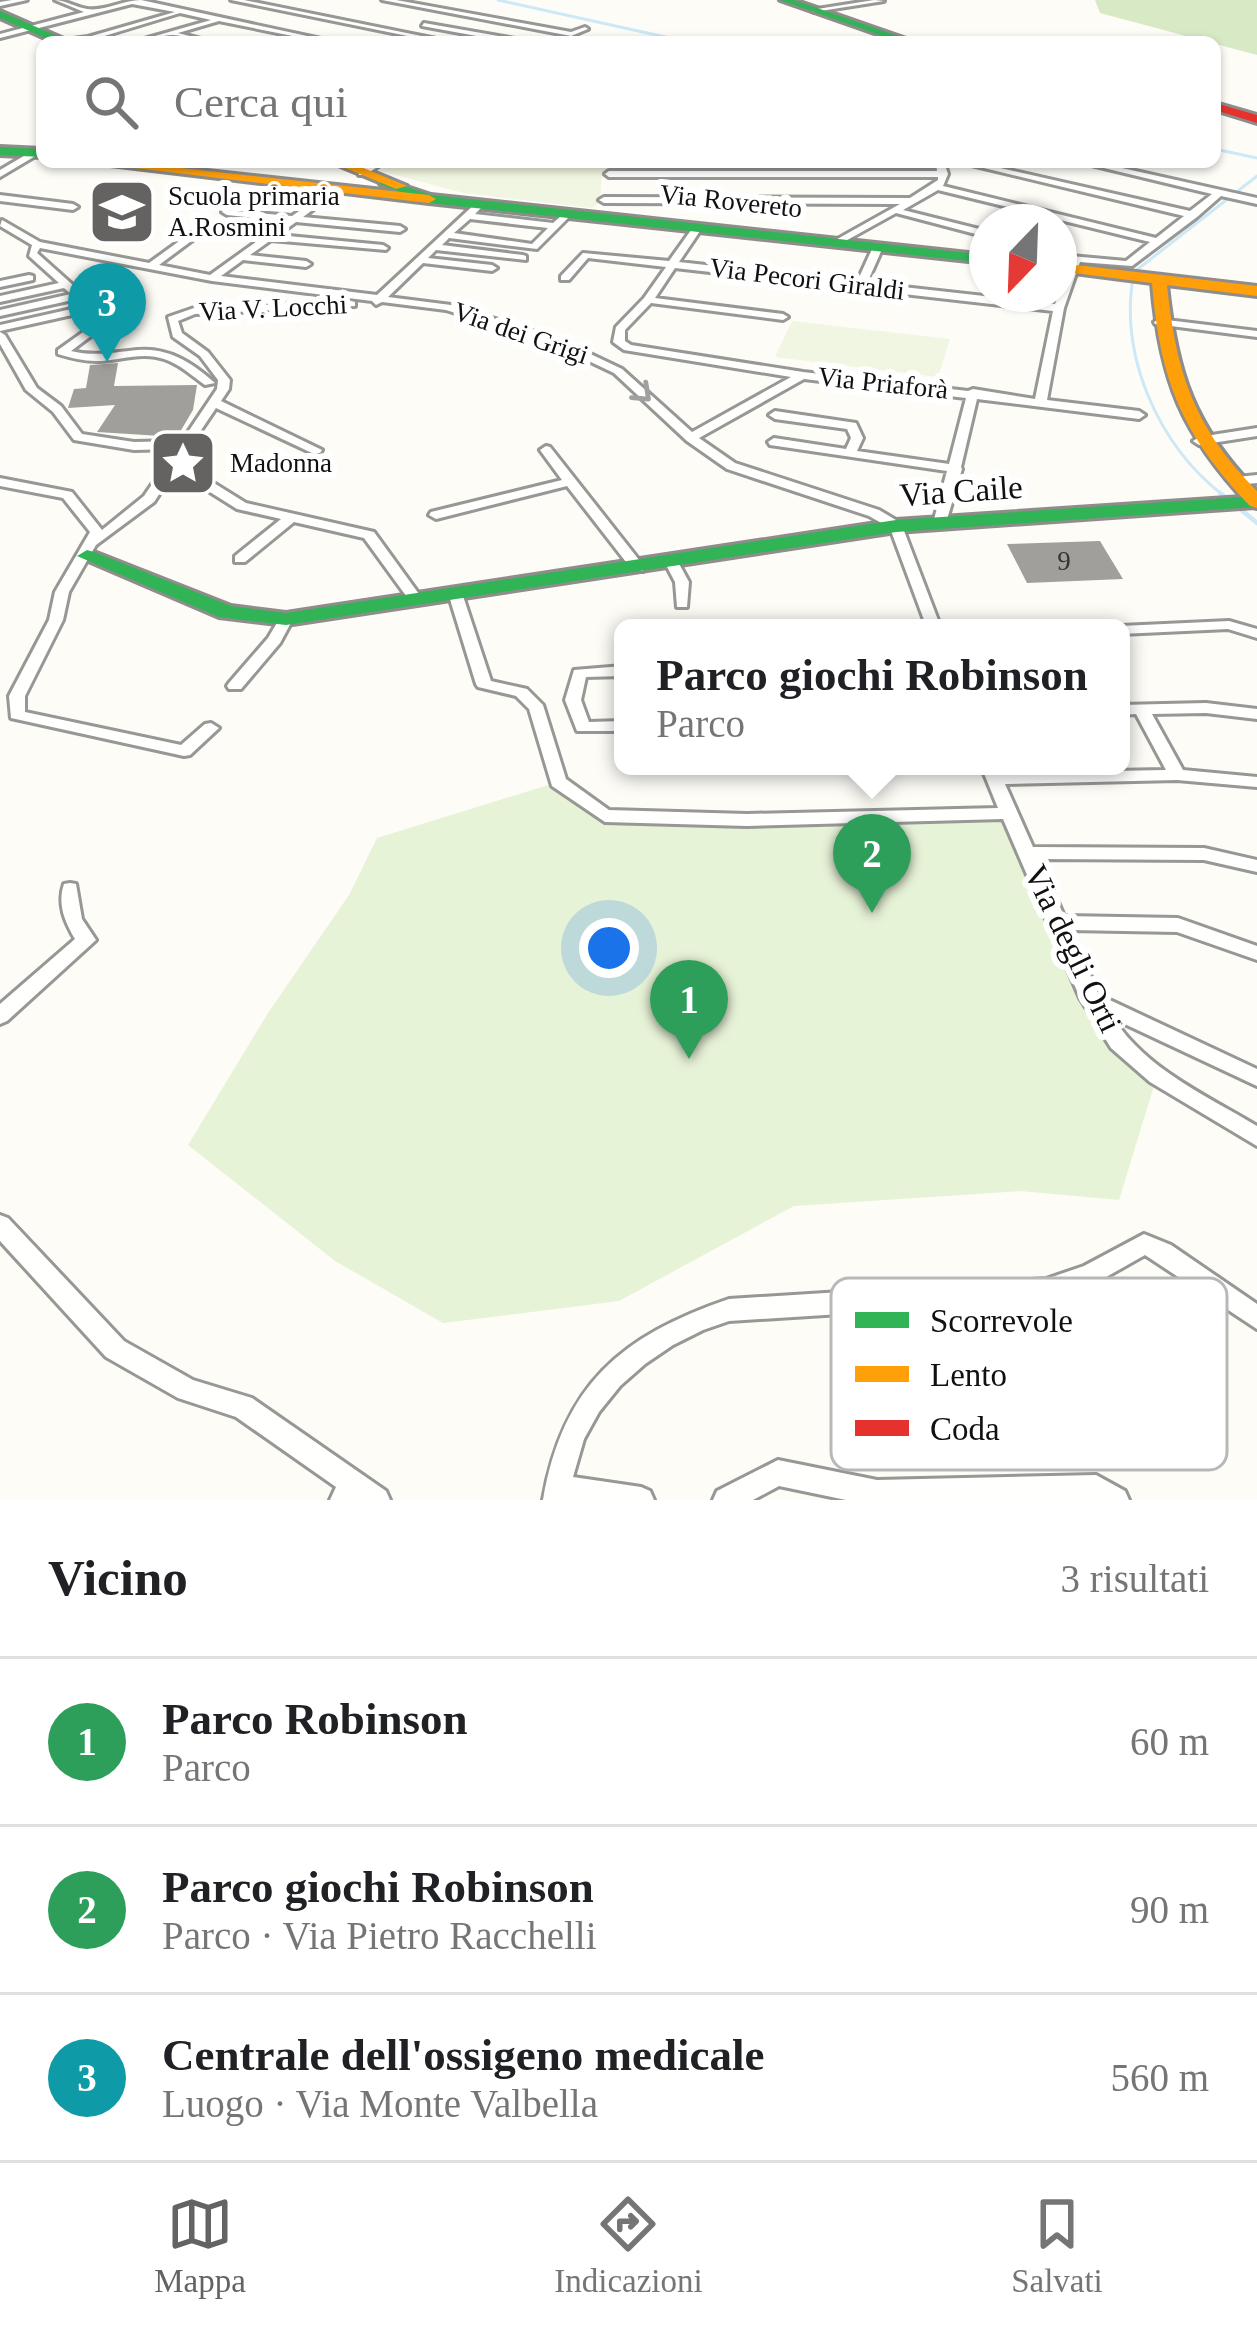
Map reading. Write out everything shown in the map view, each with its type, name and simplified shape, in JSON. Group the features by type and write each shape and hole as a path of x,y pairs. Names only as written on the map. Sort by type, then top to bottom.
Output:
{"street":[{"path":"0,4 24,0"},
{"path":"58,0 89,12"},
{"path":"234,0 416,36"},
{"path":"160,36 289,0"},
{"path":"385,0 571,34 585,29"},
{"path":"784,0 895,36"},
{"path":"0,36 135,1 302,36"},
{"path":"814,10 881,1"},
{"path":"99,36 184,12"},
{"path":"0,14 47,36"},
{"path":"391,36 458,14"},
{"path":"424,25 487,36"},
{"path":"172,33 184,36"},
{"path":"1221,108 1257,119"},
{"path":"145,168 335,189 403,188"},
{"path":"352,168 403,188"},
{"path":"446,236 534,247 579,214 609,174 629,168"},
{"path":"838,242 937,187 942,168"},
{"path":"990,168 1194,214"},
{"path":"1110,168 1257,201"},
{"path":"609,174 944,174"},
{"path":"937,187 1158,241"},
{"name":"Via Rovereto","path":"403,188 472,207 579,214 969,257"},
{"path":"212,278 335,189"},
{"path":"1077,262 1128,264 1229,194"},
{"path":"0,197 74,207"},
{"path":"579,214 909,201"},
{"path":"1,224 37,244 212,278 380,298 472,207"},
{"path":"893,210 969,229"},
{"path":"227,212 400,230"},
{"path":"697,228 648,300 782,317"},
{"path":"151,266 199,231"},
{"path":"268,236 383,248"},
{"path":"37,244 32,254 107,320 62,352 90,356 168,353 209,383"},
{"path":"861,285 878,247"},
{"path":"433,248 523,258"},
{"name":"Via Pecori Giraldi","path":"565,278 586,255 969,298"},
{"path":"241,257 306,264"},
{"path":"420,260 492,268"},
{"path":"1077,265 1141,278 1257,291"},
{"path":"0,284 29,278"},
{"path":"1141,278 1199,441 1246,495"},
{"path":"0,299 68,284"},
{"path":"0,314 81,296"},
{"name":"Via V. Locchi","path":"212,402 224,380 204,354 177,335 172,319 194,310 352,304 380,298"},
{"name":"Via dei Grigi","path":"380,298 448,307 590,355 618,371 691,438 730,466 874,514 896,526"},
{"name":"Via Priaforà","path":"648,300 620,329 619,342 628,348 803,375 1139,415"},
{"path":"94,307 0,332 32,390 57,409 78,437 182,454 245,495"},
{"path":"1041,401 1057,312"},
{"path":"1159,322 1257,334"},
{"path":"691,438 803,375"},
{"path":"940,523 973,393"},
{"path":"212,728 184,751 107,731 70,731 17,715 16,696 56,620 62,592 92,548 148,499 212,402 316,450"},
{"path":"775,415 852,426 857,438 850,452"},
{"path":"1199,441 1257,432"},
{"path":"774,442 956,470"},
{"path":"546,450 638,568"},
{"path":"182,454 242,506 368,535 417,601"},
{"path":"436,515 572,481"},
{"path":"0,482 67,495 97,532 92,548"},
{"name":"Via Caile","path":"92,548 227,612 286,619 896,526 1246,495"},
{"path":"240,559 290,518"},
{"path":"896,526 931,619"},
{"path":"673,563 682,582 682,604"},
{"path":"456,596 484,684 521,692 537,708 558,782 605,816 747,820 1011,813"},
{"path":"235,686 275,640 286,619"},
{"path":"1130,630 1229,625 1257,634"},
{"path":"614,671 579,673 573,700 584,728 614,726"},
{"path":"1130,710 1206,708 1257,714"},
{"path":"1142,710 1177,775"},
{"path":"1130,774 1257,782"},
{"name":"Via degli Orti","path":"993,775 1090,998 1118,1042 1156,1076 1257,1136"},
{"path":"1028,853 1204,854 1257,866"},
{"path":"0,1016 86,940 73,919 70,889"},
{"path":"1057,923 1178,925 1257,952"},
{"path":"1090,998 1257,1078"},
{"path":"0,1225 115,1349 187,1390 243,1407 358,1495"},
{"path":"1080,1278 1144,1244 1200,1278"},
{"path":"1227,1297 1257,1318"},
{"path":"641,1500 556,1494 579,1414 610,1376 688,1322 729,1310 831,1304"},
{"path":"726,1500 778,1473 877,1493 1096,1488 1116,1500"}],"green space":[{"path":"1095,0 1257,0 1257,55 1221,45 1221,36 1186,36 1100,13"},
{"path":"619,168 602,173 600,202 592,208 464,193 380,171"},
{"path":"792,321 950,339 938,377 775,357"},
{"path":"558,782 605,816 678,826 903,822 1011,813 1090,998 1157,1076 1119,1200 1020,1191 794,1206 619,1301 443,1323 335,1261 188,1145 268,1013 349,895 377,838"}],"building":[{"path":"118,363 114,386 197,385 193,410 177,437 97,432 115,405 68,408 74,389 86,388 90,365"},
{"path":"1100,541 1123,579 1027,583 1007,544"}],"waterway":[{"path":"498,0 661,36"},
{"path":"1221,112 1257,123"},
{"path":"1221,150 1257,158"},
{"path":"1224,496 1180,451 1148,396 1132,335 1134,272 1257,176"},
{"path":"1220,493 1229,500"},
{"path":"1238,507 1257,523"}],"traffic: fast":[{"path":"785,0 892,36"},
{"path":"0,14 49,36"},
{"path":"0,151 36,153"},
{"path":"385,181 429,199 969,257"},
{"path":"87,556 227,612 286,619 896,526 1255,501"}],"traffic: slow":[{"path":"146,168 429,199"},
{"path":"353,168 401,186"},
{"path":"1077,269 1257,291"},
{"path":"1159,280 1167,348 1183,403 1211,451 1257,502"}],"traffic: jam":[{"path":"1221,108 1257,119"}],"place":[{"name":"Scuola primaria A.Rosmini","path":"122,212"},
{"name":"Centrale dell'ossigeno medicale","path":"107,362"},
{"name":"Madonna","path":"183,463"},
{"name":"Parco giochi Robinson","path":"872,913"},
{"name":"Parco Robinson","path":"689,1059"}]}
